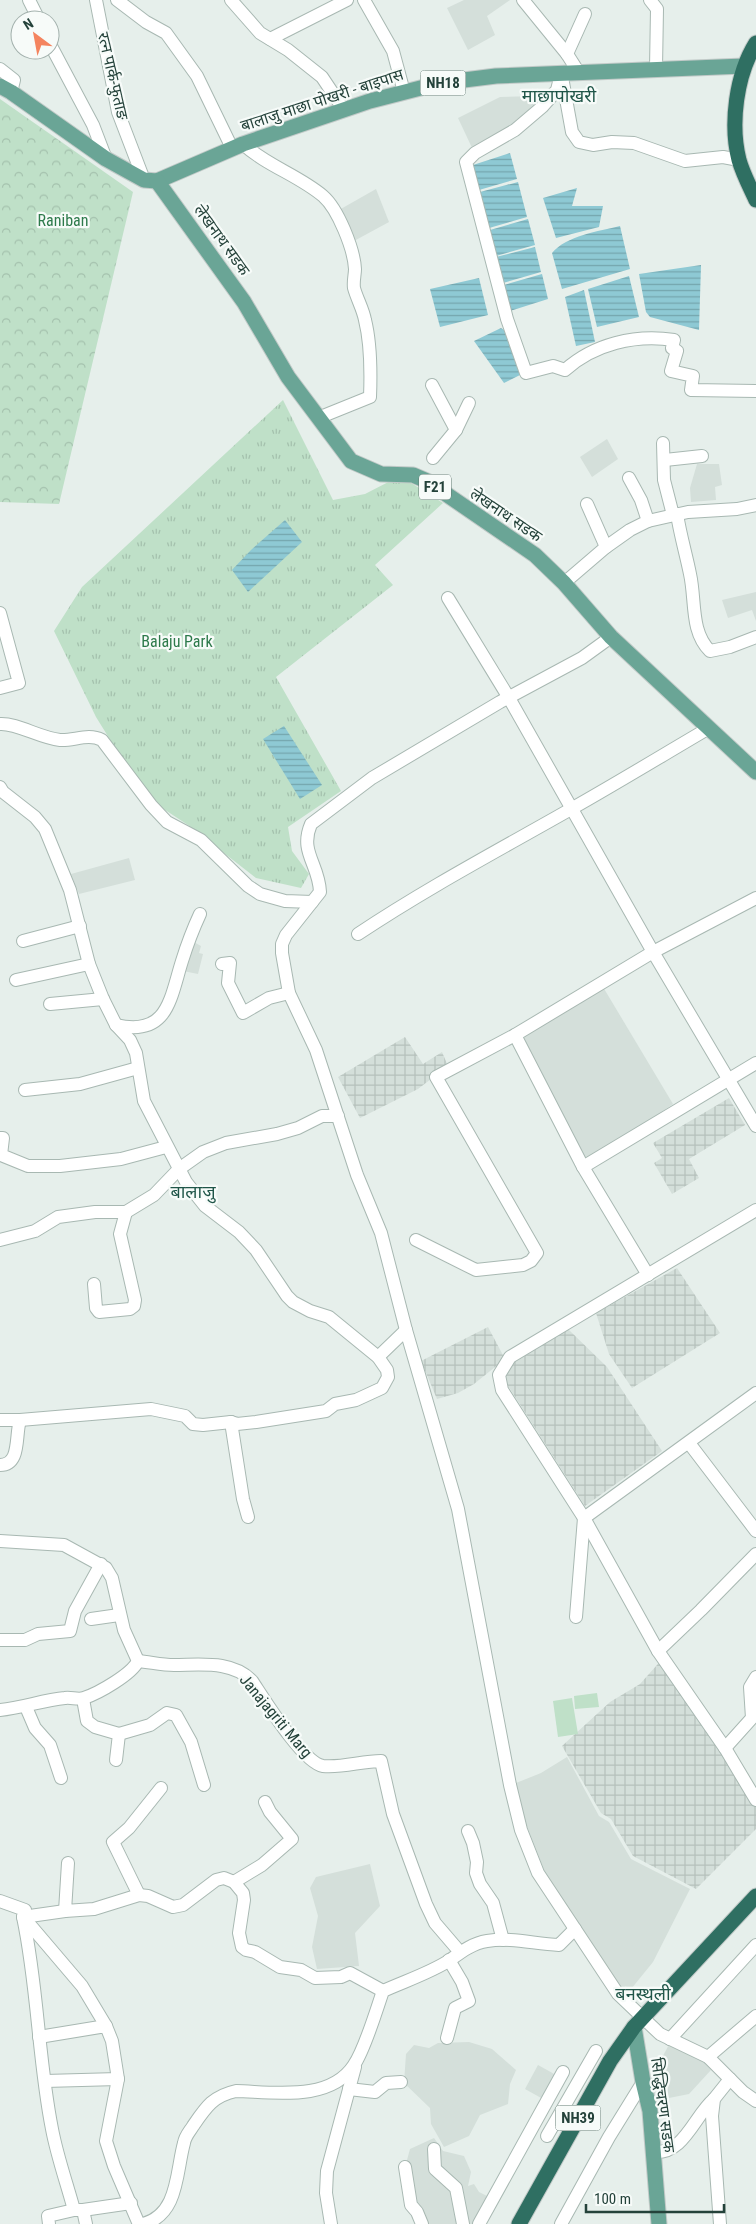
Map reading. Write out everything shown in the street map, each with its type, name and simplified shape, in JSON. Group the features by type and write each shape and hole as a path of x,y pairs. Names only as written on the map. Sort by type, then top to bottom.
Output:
{"highway":[{"path":"756,43 750,67 736,102 739,160 756,200"},
{"name":"NH39","path":"519,2224 610,2061 638,2022 755,1898"}],"main road":[{"name":"बालाजु माछा पोखरी - बाइपास","path":"150,180 238,146 344,110 404,92 462,80 656,68 750,67"},
{"path":"6,89 106,159 150,180"},
{"name":"लेखनाथ सडक","path":"150,180 236,290 288,377 351,461 381,474 414,475 427,481 535,555 564,583 611,637 756,772"},
{"name":"सिद्धिचरण सडक","path":"638,2022 643,2082 650,2111 659,2221"}],"street":[{"name":"रत्न पार्क-फुताङ","path":"96,0 118,112 150,180"},
{"path":"117,0 146,22 166,33 197,76 238,146 279,170 299,178 324,197 342,225 355,267 354,286 365,320 369,355 370,397 318,418"},
{"path":"231,0 260,33 270,38 322,77 344,110"},
{"path":"270,38 347,0"},
{"path":"364,0 393,51 404,92"},
{"path":"522,0 567,54 580,73"},
{"path":"650,0 657,9 656,68"},
{"path":"567,54 585,14"},
{"path":"59,60 93,124 106,159"},
{"path":"0,69 14,80 6,89"},
{"path":"561,74 572,132 579,142 593,145 612,142 634,144 685,161 723,157 739,160"},
{"path":"561,74 556,90 542,107 515,130 475,152 466,162 507,319 526,373 553,366 565,370 585,354 629,340 654,337 674,340 672,348 677,352 672,371 693,376 691,390 756,391"},
{"path":"432,385 456,430"},
{"path":"433,458 456,430 469,403"},
{"path":"663,444 665,491 675,514 690,574 695,620 702,643 710,651 730,647 756,637"},
{"path":"665,460 702,456"},
{"path":"629,478 641,500 648,521"},
{"path":"587,504 606,548"},
{"path":"564,583 630,530 648,521 675,514 755,510"},
{"path":"448,598 509,698 652,952 756,1126"},
{"path":"0,613 19,683 0,688"},
{"path":"611,637 582,658 372,778 311,824 307,834 306,845 320,880 320,892 286,936 282,944 282,954 289,993 316,1050 357,1175 381,1233 406,1330 458,1508 521,1830 538,1873 638,2022 708,2057 756,2101"},
{"path":"0,724 7,724 33,734 60,740 94,737 102,740 151,805 167,822 201,840 248,886 260,894 285,901 312,902"},
{"path":"358,934 460,869 570,809 709,728"},
{"path":"0,787 3,792 35,817 45,828 70,890 89,964 116,1025 130,1040 136,1053 144,1102 179,1169 205,1206 239,1232 256,1250 286,1296 300,1307 329,1317 378,1357 387,1370 388,1376 382,1388 370,1396 335,1404 326,1411 256,1422 193,1424 185,1416 151,1409 0,1420"},
{"path":"416,1240 476,1270 523,1265 531,1261 536,1253 436,1077 514,1035 652,952 756,898"},
{"path":"116,1025 132,1028 156,1022 167,1010 182,960 200,914"},
{"path":"23,941 80,926"},
{"path":"16,980 89,964"},
{"path":"222,964 230,964 228,983 243,1013 269,998 289,993"},
{"path":"50,1004 103,999"},
{"path":"514,1035 583,1167 648,1275"},
{"path":"583,1167 756,1063"},
{"path":"25,1090 80,1084 138,1068"},
{"path":"0,1240 35,1230 58,1217 95,1212 126,1212 154,1195 179,1169 202,1152 226,1143 277,1134 298,1128 322,1116 338,1116"},
{"path":"0,1138 3,1138 1,1155 28,1166 60,1166 121,1159 166,1146"},
{"path":"756,1210 510,1357 499,1375 502,1390 584,1518 658,1651 724,1748 756,1800"},
{"path":"94,1284 96,1308 99,1312 130,1309 134,1306 120,1234 126,1212"},
{"path":"378,1357 406,1330"},
{"path":"576,1617 584,1518 756,1393"},
{"path":"0,1465 6,1465 13,1460 16,1451 16,1432 20,1420"},
{"path":"231,1422 243,1499 248,1517"},
{"path":"689,1443 756,1531"},
{"path":"0,1541 64,1545 101,1564 112,1578 124,1630 138,1661 136,1666 116,1680 83,1699 66,1697 26,1707 0,1710"},
{"path":"658,1651 756,1554"},
{"path":"0,1640 25,1640 38,1634 70,1631 75,1612 101,1564"},
{"path":"91,1618 120,1615"},
{"name":"Janajagriti Marg","path":"138,1661 173,1665 198,1663 237,1670 252,1681 295,1742 314,1762 321,1766 332,1766 381,1761 393,1814 426,1904 454,1956"},
{"path":"724,1748 752,1718 750,1687 756,1677"},
{"path":"83,1699 83,1710 87,1721 95,1727 119,1734 150,1725 167,1713 176,1715 191,1742 204,1785"},
{"path":"26,1707 35,1728 50,1745 62,1778"},
{"path":"116,1760 119,1734"},
{"path":"139,1895 114,1842 129,1828 161,1788"},
{"path":"234,1882 262,1865 292,1839 270,1812 265,1802"},
{"path":"468,1831 477,1862 476,1873 480,1884 493,1903 503,1940"},
{"path":"66,1911 68,1863"},
{"path":"24,1917 94,1909 139,1895 148,1896 173,1907 183,1904 216,1880 224,1878 234,1882 243,1893 244,1900 239,1933 242,1947 246,1950 255,1952 280,1968 301,1970 315,1978 341,1977 350,1973 383,1991"},
{"path":"0,1901 24,1910 52,2131 79,2210 86,2224"},
{"path":"24,1917 82,1986 106,2026 112,2041 118,2079 106,2141 114,2166 138,2222 143,2224 156,2219 168,2207 178,2176 184,2141 208,2104 226,2093 236,2091 280,2093 319,2089 330,2085 346,2075 355,2064"},
{"path":"331,2224 326,2193 327,2171 355,2064 383,1991 487,1941 515,1938 535,1944 559,1944 575,1928"},
{"path":"670,2039 756,1945"},
{"path":"447,2038 456,2008 469,2001 454,1956"},
{"path":"708,2057 756,2016"},
{"path":"39,2037 106,2026"},
{"path":"547,2136 596,2051"},
{"path":"479,2224 564,2072"},
{"path":"45,2081 118,2079"},
{"path":"653,2152 662,2153 681,2142 730,2079"},
{"path":"349,2088 375,2092 383,2084 401,2082"},
{"path":"561,2224 609,2137 643,2082"},
{"path":"714,2099 712,2116 720,2224"},
{"path":"434,2149 435,2169 456,2188 463,2224"},
{"path":"404,2167 411,2205 417,2212 422,2224"},
{"path":"49,2224 48,2216 131,2203"}],"shaded area":[{"path":"464,0 510,0 487,16 495,35 468,50 447,8"},
{"path":"535,96 544,102 509,131 473,150 458,118 500,97"},
{"path":"376,189 389,222 354,241 339,210"},
{"path":"607,439 618,459 592,477 580,457"},
{"path":"697,464 719,464 722,485 715,487 716,500 691,502 690,488"},
{"path":"756,592 756,621 752,610 728,618 722,600"},
{"path":"129,858 135,880 79,894 71,874"},
{"path":"192,941 201,946 199,953 203,954 198,974 183,971"},
{"path":"603,987 673,1104 586,1164 520,1043 533,1027"},
{"path":"405,1037 423,1064 442,1052 448,1066 418,1089 360,1118 338,1077"},
{"path":"729,1098 745,1125 689,1159 699,1178 672,1194 654,1163 662,1158 653,1143"},
{"path":"677,1268 720,1333 632,1388 609,1354 596,1313"},
{"path":"488,1327 505,1359 474,1384 458,1393 437,1399 421,1361"},
{"path":"568,1329 607,1367 662,1451 585,1506 503,1378 515,1357"},
{"path":"665,1656 756,1801 756,1829 696,1889 633,1856 611,1819 601,1813 562,1746 610,1702 640,1684"},
{"path":"567,1757 599,1816 609,1822 631,1859 690,1889 653,1962 627,1994 607,1974 546,1875 511,1785 541,1773"},
{"path":"370,1864 380,1906 355,1933 359,1966 317,1969 312,1947 318,1916 310,1888 316,1877"},
{"path":"671,2041 699,2057 711,2070 689,2094 654,2101 645,2089"},
{"path":"469,2042 492,2049 516,2070 510,2084 508,2104 480,2115 469,2136 444,2147 431,2124 430,2108 404,2083 406,2054 414,2045 429,2048 438,2043"},
{"path":"538,2065 556,2075 543,2099 525,2089"},
{"path":"434,2138 443,2151 464,2156 471,2172 468,2186 474,2184 479,2192 487,2196 472,2224 428,2224 425,2214 419,2212 407,2160 410,2149"}],"green space":[{"name":"Raniban","path":"0,99 133,192 59,504 0,502"},
{"name":"Balaju Park","path":"283,400 333,500 365,494 400,476 443,503 375,565 393,585 276,677 341,791 288,827 292,851 309,874 301,888 256,878 188,825 156,804 132,775 96,717 54,631 82,587"},
{"path":"597,1693 599,1707 575,1709 574,1696"},
{"path":"572,1698 578,1734 558,1737 553,1701"}],"water":[{"path":"510,153 517,179 479,190 473,165"},
{"path":"518,182 527,217 489,228 480,192"},
{"path":"577,188 572,206 603,206 599,227 556,238 543,198"},
{"path":"528,219 535,245 496,256 490,230"},
{"path":"620,226 630,269 562,289 552,253 558,247 574,238"},
{"path":"535,247 541,272 503,283 496,257"},
{"path":"701,265 699,330 650,317 646,312 639,274"},
{"path":"542,274 548,299 510,311 504,285"},
{"path":"629,276 639,317 597,327 588,289"},
{"path":"479,278 488,315 440,327 430,289"},
{"path":"584,290 595,342 576,346 565,297"},
{"path":"501,328 504,330 520,375 504,383 474,341"},
{"path":"285,520 302,542 248,592 232,570 251,550"},
{"path":"284,726 322,785 300,799 263,739"}],"district":[{"name":"माछापोखरी","path":"559,95"},
{"name":"बालाजु","path":"193,1191"},
{"name":"बनस्थली","path":"643,1993"}]}
